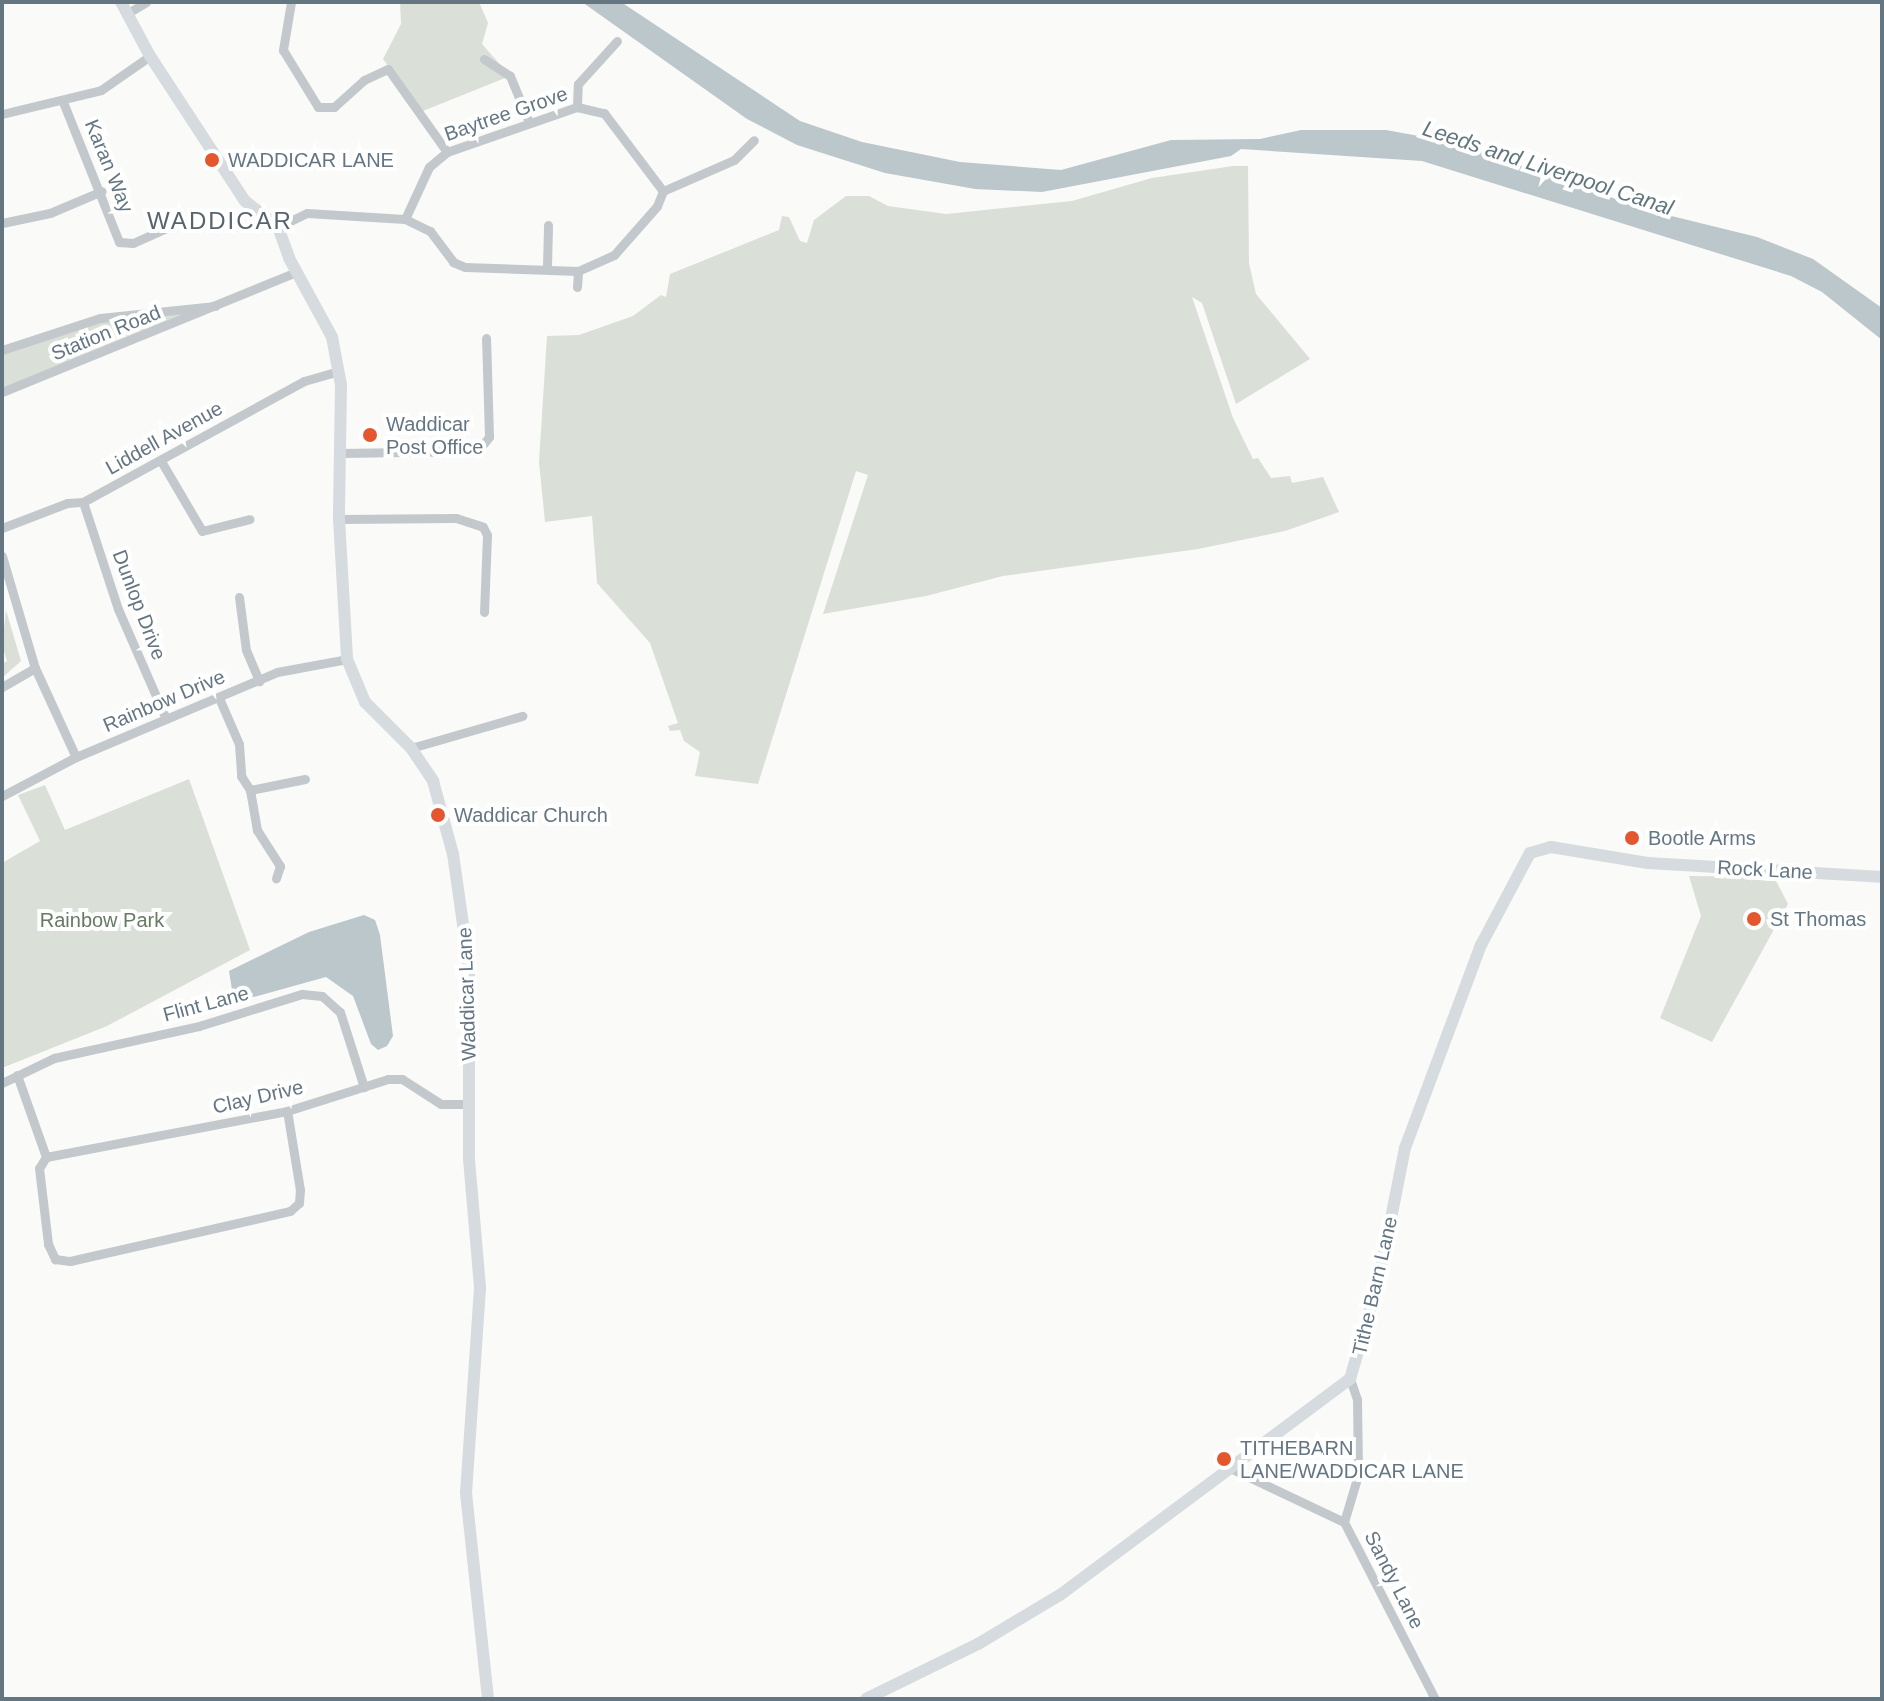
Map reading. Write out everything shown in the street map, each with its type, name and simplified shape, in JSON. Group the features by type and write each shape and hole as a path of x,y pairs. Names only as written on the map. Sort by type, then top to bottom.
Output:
{"street":[{"path":"124,8 146,2"},
{"path":"291,2 283,50 318,107 334,107 364,80 388,69 447,152"},
{"name":"Waddicar Lane","path":"124,8 150,56 245,201 278,227 296,272 324,317 339,371 339,519 347,659 365,702 411,748 439,800 464,919 469,1104 480,1288 466,1493 488,1699"},
{"path":"577,107 578,84 617,41"},
{"path":"2,114 63,102 101,90 150,56"},
{"path":"484,59 515,83 529,122"},
{"name":"Karan Way","path":"63,102 102,191 119,242 133,243 167,228"},
{"name":"Baytree Grove","path":"405,219 429,167 447,152 577,107 604,113 663,191"},
{"path":"278,227 307,213 405,219 430,231 453,262 465,267 547,267 578,271 614,255 657,206 663,191 734,160 754,140"},
{"path":"2,223 50,213 102,191"},
{"path":"547,267 548,225"},
{"path":"577,287 578,271"},
{"name":"Station Road","path":"2,392 222,306 296,272"},
{"name":"Station Road","path":"2,350 100,318 172,306 222,306"},
{"path":"340,453 478,451 489,437 486,338"},
{"name":"Liddell Avenue","path":"2,528 83,502 304,381 339,371"},
{"path":"161,461 202,531 250,519"},
{"name":"Dunlop Drive","path":"83,502 118,609 166,719"},
{"path":"339,519 456,518 483,527 487,535 484,612"},
{"path":"2,556 35,668 76,757"},
{"path":"239,597 246,650 259,681"},
{"name":"Rainbow Drive","path":"2,796 76,757 259,681 302,665 347,659"},
{"path":"2,687 35,668"},
{"path":"219,698 239,744 241,776 250,790 257,830 280,866 276,878"},
{"path":"411,748 522,716"},
{"path":"250,790 305,779"},
{"name":"Tithe Barn Lane","path":"866,1699 978,1644 1060,1595 1350,1379 1379,1279 1405,1148 1481,945 1526,860 1536,850 1551,847 1648,863"},
{"name":"Rock Lane","path":"1648,863 1882,877"},
{"name":"Flint Lane","path":"2,1083 54,1058 212,1023 302,994 322,996 340,1012 364,1087"},
{"path":"17,1075 46,1157 39,1168 48,1244 55,1259 70,1261 290,1211 299,1203 300,1190 287,1111"},
{"name":"Clay Drive","path":"46,1157 287,1111 364,1087 402,1079 441,1104 469,1104"},
{"name":"Sandy Lane","path":"1350,1379 1357,1399 1358,1475 1344,1522 1435,1699"},
{"path":"1228,1467 1344,1522"}],"green space":[{"path":"400,2 479,2 488,23 482,44 510,76 423,111 383,59 401,24"},
{"path":"1248,166 1249,263 1256,294 1310,359 1236,404 1202,303 1192,297 1233,418 1253,459 1258,458 1271,478 1290,476 1292,483 1323,477 1339,512 1285,531 1198,549 1003,576 926,596 823,614 868,475 856,471 758,784 695,776 700,752 684,741 680,730 670,731 668,726 678,723 650,643 597,583 592,516 545,522 539,462 547,336 579,335 633,316 661,295 666,297 670,274 779,230 782,216 789,217 800,241 807,243 814,220 846,196 869,196 888,206 946,214 1072,201 1152,178"},
{"path":"214,309 2,388 2,351 100,318"},
{"path":"6,610 21,661 2,678 2,664 7,661 2,645"},
{"name":"Rainbow Park","path":"189,779 250,950 107,1026 2,1068 2,863 40,841 18,795 45,785 65,830"},
{"path":"1689,876 1774,877 1788,904 1712,1042 1660,1018 1701,916"}],"shaded area":[{"path":"582,2 621,2 800,121 862,142 960,162 1061,170 1171,140 1260,139 1301,130 1386,130 1457,143 1647,210 1757,237 1813,259 1882,308 1882,340 1822,292 1791,276 1422,161 1241,149 1231,156 1042,192 975,189 885,173 797,145 747,119"},
{"path":"364,915 375,920 380,935 393,1036 387,1046 378,1050 371,1044 353,996 326,977 250,998 233,996 229,971 309,932"}],"place":[{"name":"WADDICAR LANE","path":"212,160"},
{"name":"Waddicar Post Office","path":"370,435"},
{"name":"Waddicar Church","path":"438,815"},
{"name":"Bootle Arms","path":"1632,838"},
{"name":"St Thomas","path":"1754,919"},
{"name":"TITHEBARN LANE/WADDICAR LANE","path":"1224,1459"}],"district":[{"name":"WADDICAR","path":"220,221"}],"water label":[{"name":"Leeds and Liverpool Canal","path":"1548,168"}]}
